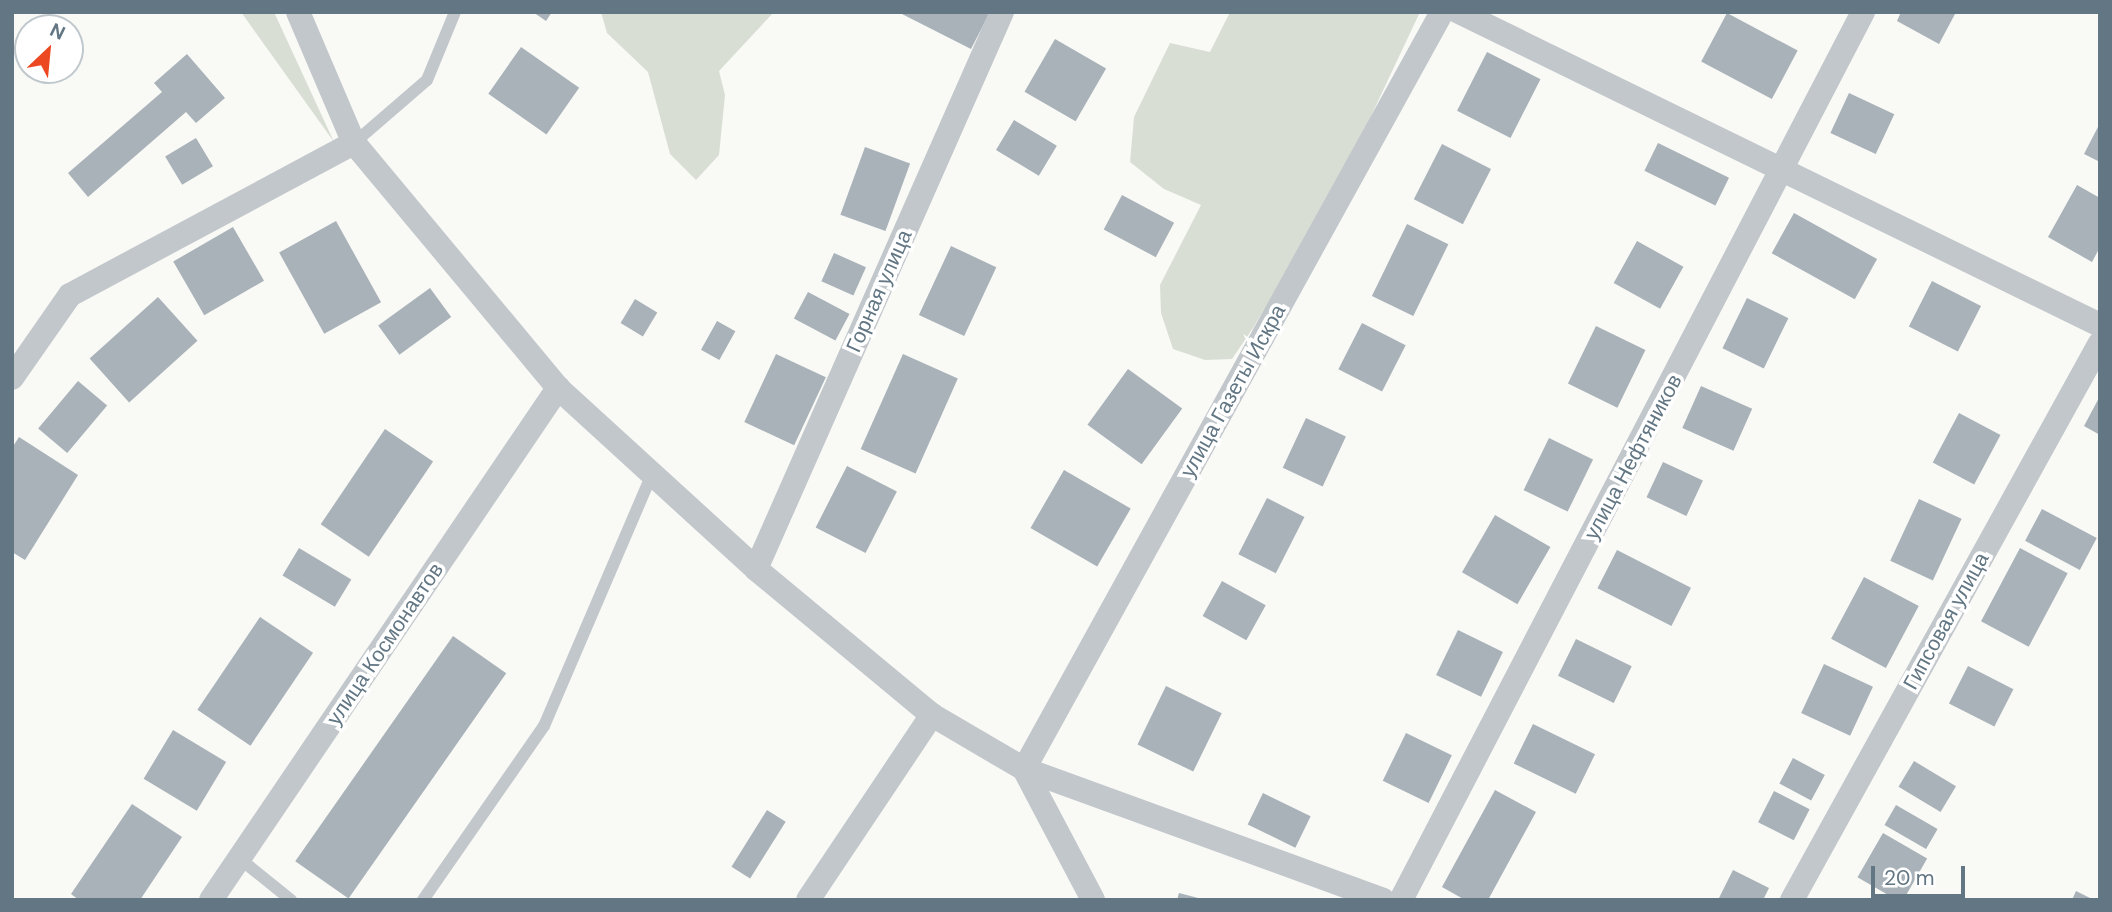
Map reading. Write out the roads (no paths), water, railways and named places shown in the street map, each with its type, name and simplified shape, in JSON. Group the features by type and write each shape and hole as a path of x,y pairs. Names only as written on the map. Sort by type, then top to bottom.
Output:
{"street":[{"path":"298,12 354,143 558,388 757,569 932,715 1024,769 1383,900"},
{"name":"Горная улица","path":"757,569 1002,12"},
{"name":"улица Газеты Искра","path":"1024,769 1443,12"},
{"path":"1459,12 2100,325"},
{"name":"улица Нефтяников","path":"1401,900 1863,12"},
{"path":"12,379 70,295 354,143"},
{"name":"Гипсовая улица","path":"1792,900 2100,343"},
{"name":"улица Космонавтов","path":"211,900 558,388"},
{"path":"807,900 932,715"},
{"path":"1024,769 1093,900"}],"lane":[{"path":"354,143 427,80 455,12"},
{"path":"424,900 544,726 652,474"},
{"path":"239,858 291,900"}]}
